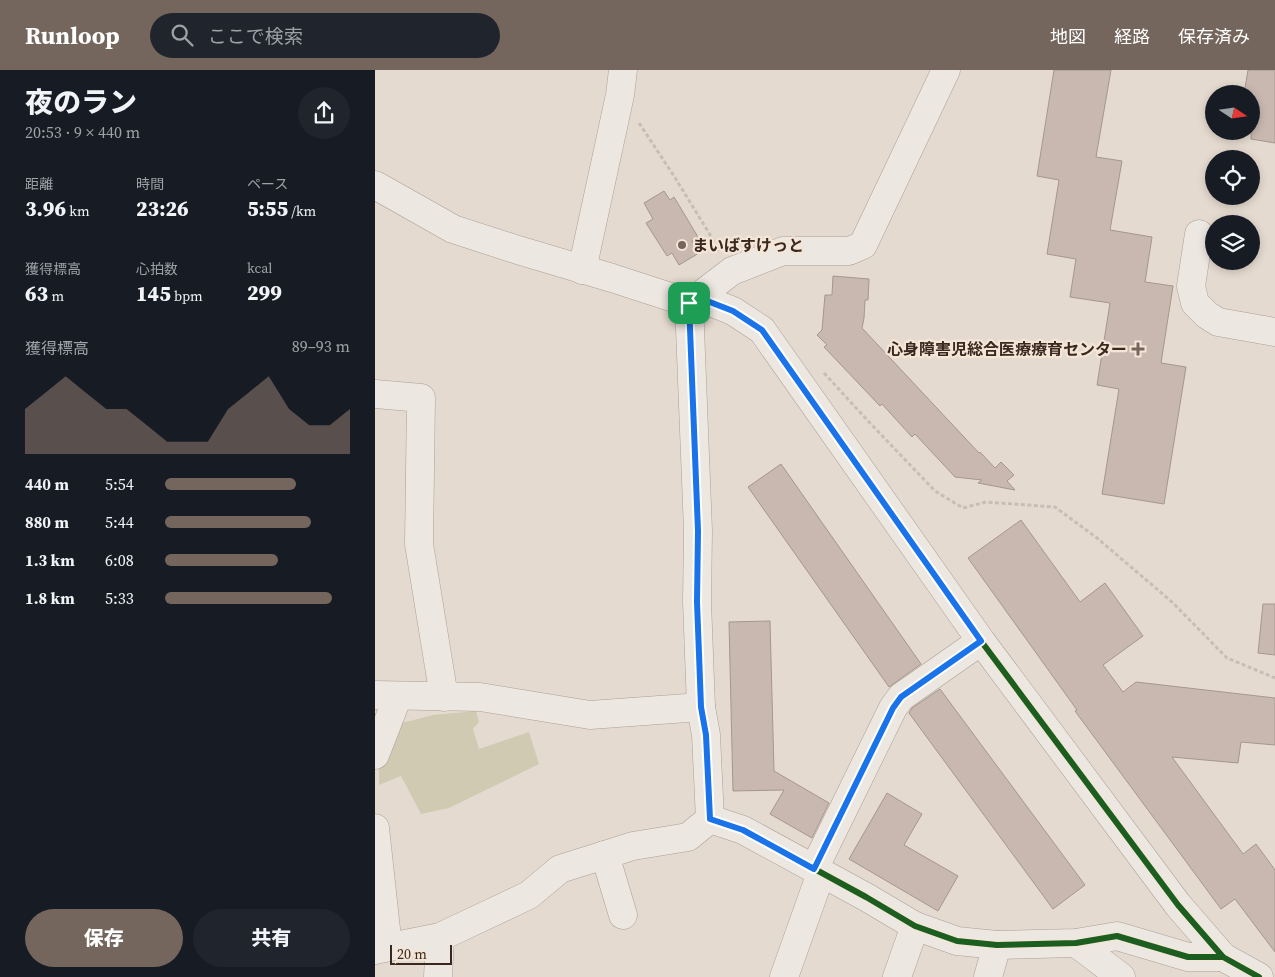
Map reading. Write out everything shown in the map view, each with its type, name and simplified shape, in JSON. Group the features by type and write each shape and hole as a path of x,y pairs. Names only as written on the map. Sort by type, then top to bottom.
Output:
{"street":[{"path":"693,300 732,271 783,251 849,251 863,245 946,70"},
{"path":"582,270 621,83"},
{"path":"375,185 453,229 582,270 726,308 762,330 981,641 1178,905 1223,957 1259,977"},
{"path":"1199,234 1191,286 1195,303 1207,315 1219,322 1275,332"},
{"path":"693,300 698,531 697,602 701,707 706,735 710,819"},
{"path":"375,394 421,398 419,544 444,697"},
{"path":"784,977 817,871 893,708 901,697 981,641"},
{"path":"375,755 386,696 480,697 589,715 701,707"},
{"path":"710,819 743,830 915,926 957,941 997,945 1076,944 1117,936 1188,957 1223,957"},
{"path":"375,828 382,948 439,937 529,895 560,869 633,846 688,837 710,819"},
{"path":"605,855 623,915"},
{"path":"897,977 915,926"},
{"path":"438,977 439,937"},
{"path":"1076,944 1106,972"},
{"path":"988,977 997,945"}],"path":[{"path":"621,83 732,271"},
{"path":"823,372 935,491 963,508 986,502 1055,506 1097,538 1172,602 1227,658 1275,678"}],"shaded area":[{"path":"476,711 479,722 473,729 479,749 529,732 539,764 449,808 421,814 401,776 379,785 379,768 398,724 433,715"}],"building":[{"path":"1054,70 1111,70 1096,157 1122,161 1110,230 1152,237 1145,282 1173,286 1161,363 1186,367 1164,504 1102,494 1119,389 1097,385 1110,303 1070,297 1076,259 1047,254 1059,180 1037,176"},
{"path":"1248,70 1275,70 1275,143 1257,140 1260,140 1260,85 1246,85"},
{"path":"664,191 670,200 674,197 698,237 692,241 699,253 679,265 672,253 667,256 646,223 653,219 644,203"},
{"path":"833,276 869,279 868,300 865,300 862,328 979,453 995,468 1001,462 1014,475 1007,481 1015,490 978,483 982,480 955,477 915,434 912,437 882,404 880,406 824,347 827,345 817,335 822,330 825,295 832,295"},
{"path":"781,464 921,664 889,687 748,487"},
{"path":"1021,520 1080,602 1105,583 1143,636 1103,665 1123,692 1136,682 1275,698 1275,745 1241,742 1238,763 1172,757 1243,854 1256,844 1275,870 1275,952 1235,899 1221,909 1075,711 1077,710 968,558"},
{"path":"1263,604 1275,604 1275,655 1258,653"},
{"path":"770,621 774,771 829,803 812,838 770,814 784,790 733,791 729,622"},
{"path":"940,689 1085,885 1053,909 909,713 912,708"},
{"path":"887,793 922,814 904,845 958,876 938,911 849,859"}],"cycle path":[{"path":"1223,957 1188,957 1117,936 1076,943 997,945 957,941 915,926 743,830 710,819 706,735 701,707 697,602 698,531 689,303 698,297 733,311 762,330 981,641 1178,905 1223,957 1259,977"}],"place":[{"name":"まいばすけっと","path":"682,245"},
{"name":"心身障害児総合医療療育センター","path":"1138,349"}],"route":[{"path":"697,297 733,311 762,330 981,641 901,697 893,708 814,869 743,830 710,819 706,735 701,707 697,602 698,531 689,303 697,297"}]}
